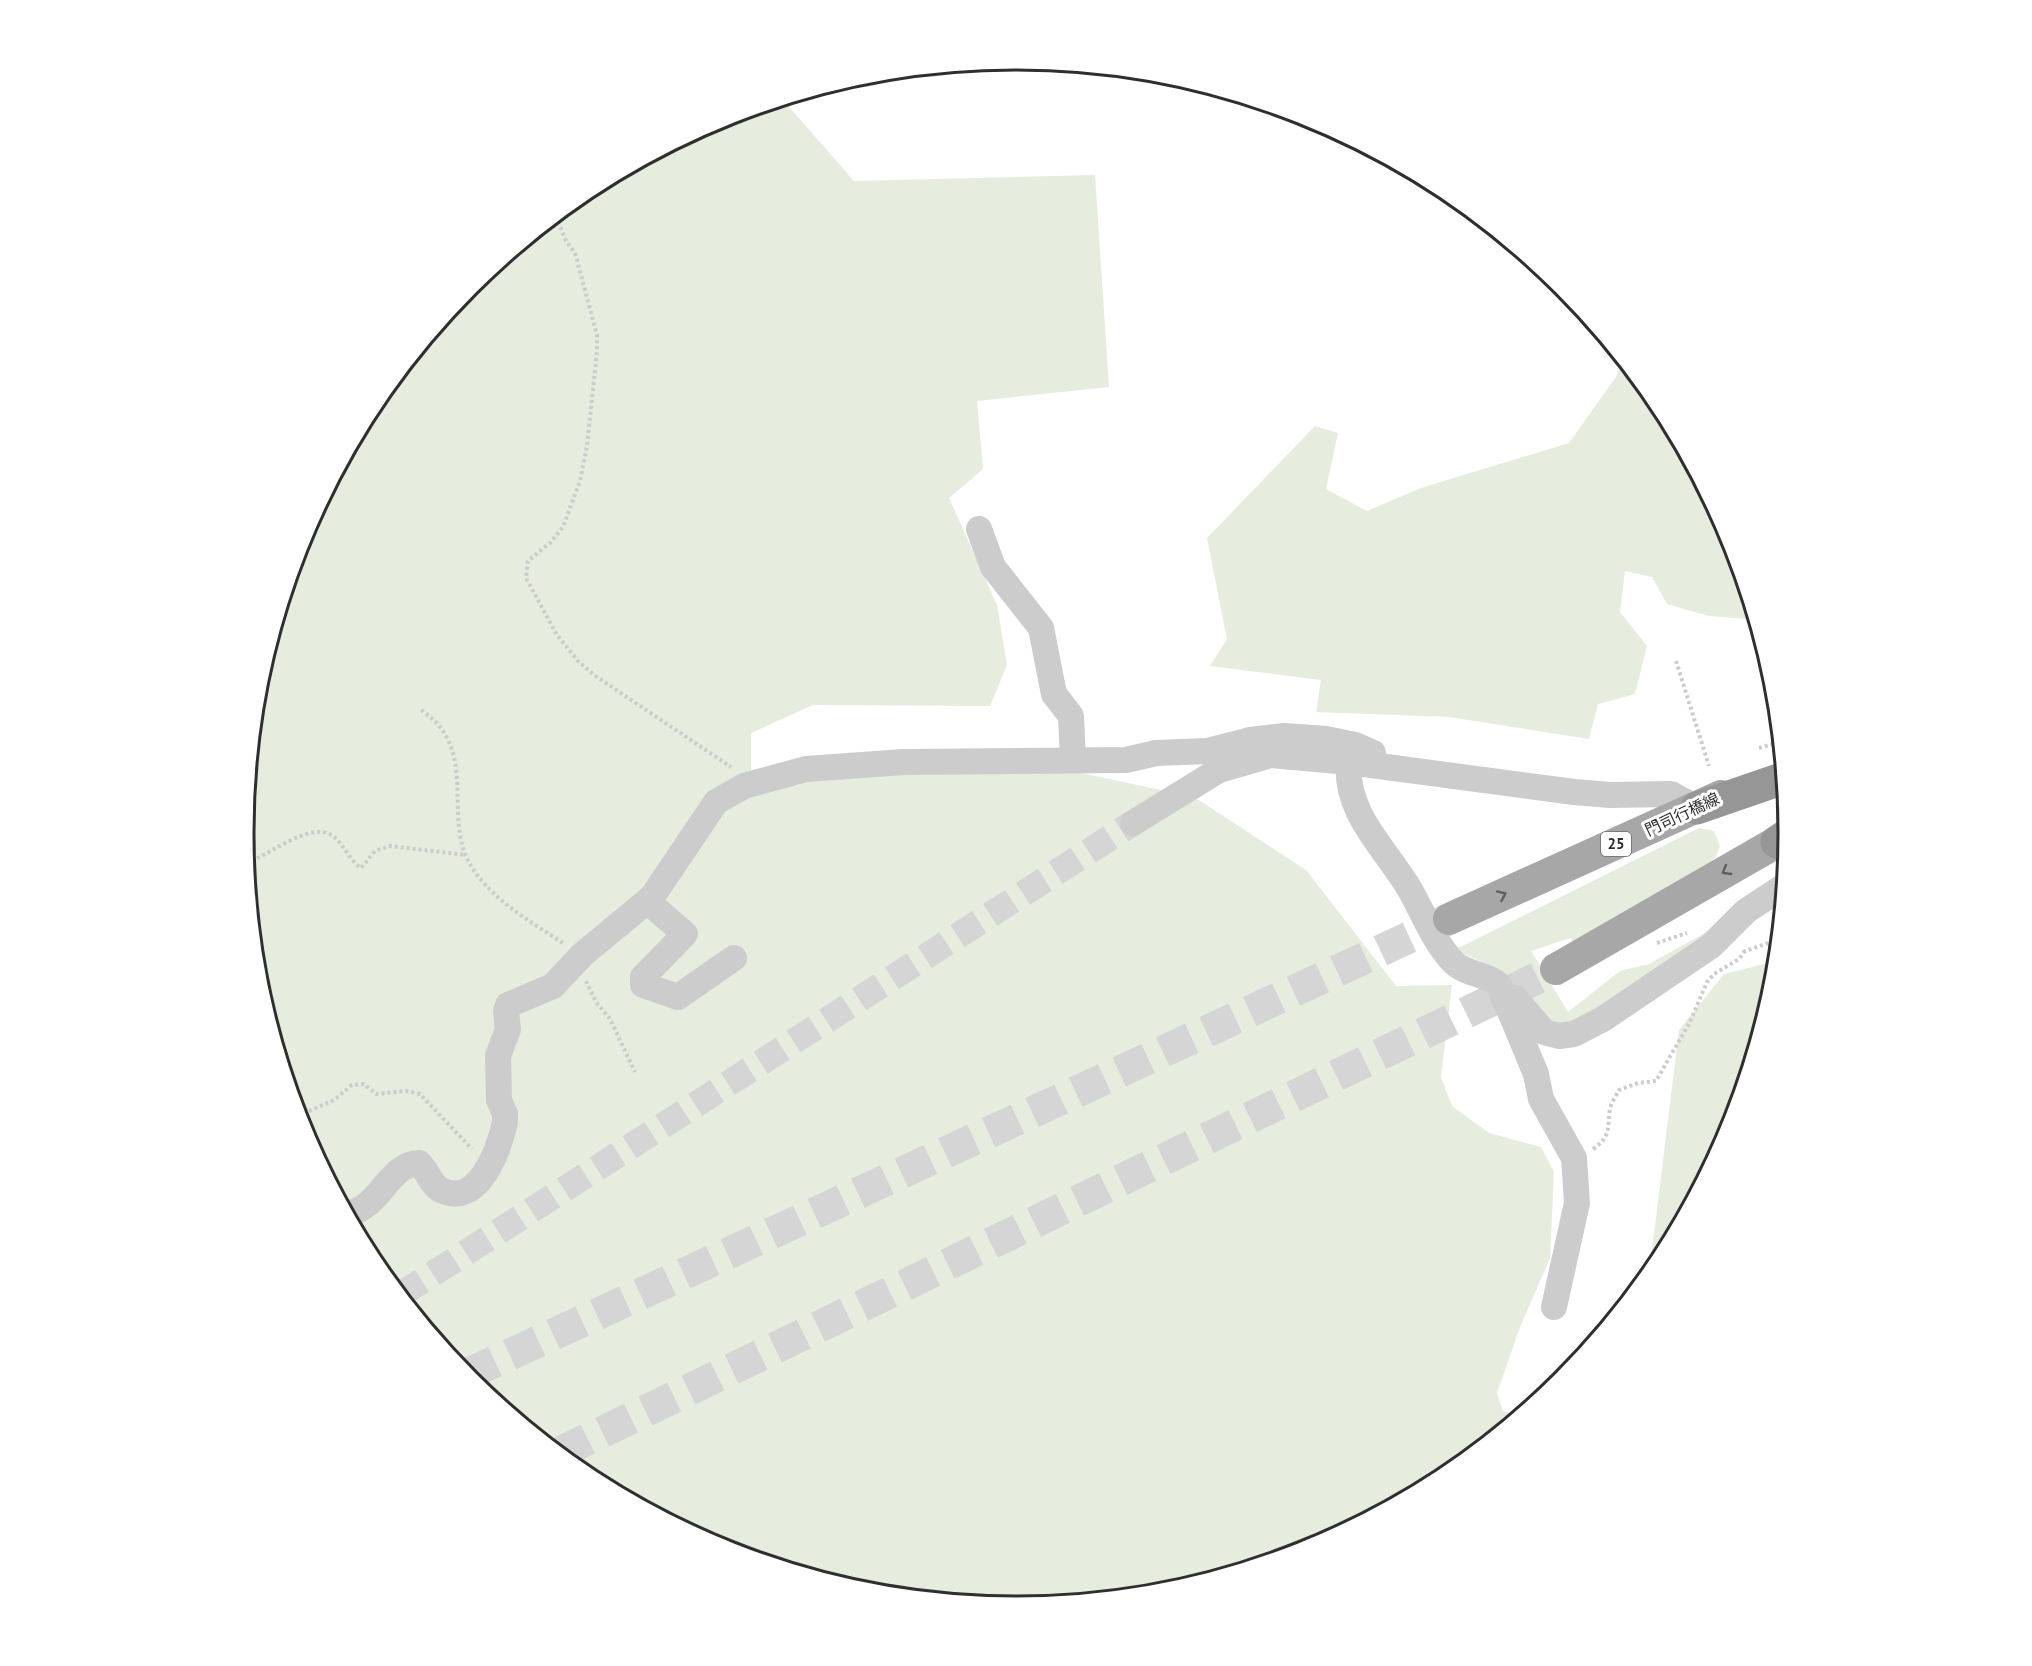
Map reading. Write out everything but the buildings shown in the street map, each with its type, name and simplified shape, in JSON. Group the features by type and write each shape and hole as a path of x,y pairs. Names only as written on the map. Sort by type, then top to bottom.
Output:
{"highway":[{"path":"1697,808 1777,780"}],"main road":[{"name":"門司行橋線","path":"1449,919 1697,808 1771,757"},
{"path":"1556,969 1778,841"}],"street":[{"path":"979,529 993,567 1041,628 1054,694 1071,716 1073,760"},
{"path":"355,1212 366,1206 403,1167 412,1163 419,1163 424,1167 436,1188 459,1192 484,1177 505,1122 505,1114 499,1100 498,1056 508,1029 506,1011 508,1005 553,986 582,955 647,901 716,802 744,786 806,769 828,767 904,762 1125,760 1156,753 1207,750 1250,740 1284,736 1326,739 1355,745 1373,753 1347,781 1359,814 1408,888 1436,943 1457,965 1493,980 1499,985 1536,1074 1541,1100 1574,1158 1577,1203 1554,1308"},
{"path":"1133,823 1195,783 1247,760 1271,755 1362,763 1583,793 1671,794 1697,808"},
{"path":"1504,999 1515,998 1544,1032 1559,1036 1574,1034 1603,1019 1715,942 1746,911 1776,891"},
{"path":"647,901 685,934 643,977 643,985 678,997 734,958"}],"path":[{"path":"559,223 566,241 575,253 597,335 597,351 587,446 580,481 563,527 551,542 528,561 526,578 557,635 578,662 722,760 737,772 744,786"},
{"path":"1676,661 1709,766"},
{"path":"421,710 443,729 450,746 457,772 458,804 466,855 483,882 497,895 528,920 582,955 586,982 618,1034 635,1072"},
{"path":"255,860 310,832 324,830 336,838 361,868 375,851 390,846 466,855"},
{"path":"1654,944 1688,932"},
{"path":"1715,942 1744,952"},
{"path":"1574,1158 1596,1146 1608,1132 1612,1118 1610,1110 1619,1090 1638,1083 1656,1081 1690,1022 1707,982 1714,974 1739,959 1744,952 1771,942"},
{"path":"307,1112 323,1106 352,1085 359,1083 364,1083 376,1094 406,1091 420,1094 490,1166"}],"shaded area":[{"path":"791,105 790,108 854,181 1095,175 1109,387 977,401 983,469 949,498 997,605 1007,665 990,706 813,705 751,733 751,770 733,788 1015,759 1194,797 1306,870 1396,986 1452,985 1441,1077 1452,1106 1489,1133 1541,1147 1554,1172 1550,1258 1520,1327 1497,1393 1503,1411 1510,1413 1440,1467 1397,1493 1353,1517 1261,1555 1213,1570 1116,1589 1016,1596 966,1594 867,1581 819,1570 771,1555 679,1517 592,1467 552,1438 513,1406 443,1336 382,1257 356,1214 332,1170 294,1078 279,1030 260,933 255,883 255,783 268,684 279,636 294,588 332,496 382,409 411,369 443,330 513,260 592,199 635,173 679,149 724,129"},
{"path":"1619,367 1650,409 1700,496 1720,541 1748,621 1747,619 1709,616 1667,604 1652,577 1625,571 1620,612 1647,646 1635,694 1598,704 1589,739 1449,717 1316,712 1321,680 1210,666 1227,639 1207,538 1315,426 1338,433 1326,489 1367,511 1421,488 1569,443 1616,377"},
{"path":"1699,828 1714,831 1720,846 1716,857 1705,867 1573,941 1570,938 1531,951 1568,1012 1620,971 1649,964 1712,929 1713,933 1566,1029 1551,1026 1509,979 1454,950"},
{"path":"1767,963 1753,1030 1720,1125 1700,1170 1652,1255 1679,1030 1724,974"}],"tunnel":[{"path":"407,1291 1133,823"},
{"path":"476,1371 1449,919"},
{"path":"567,1449 1556,969"}]}
